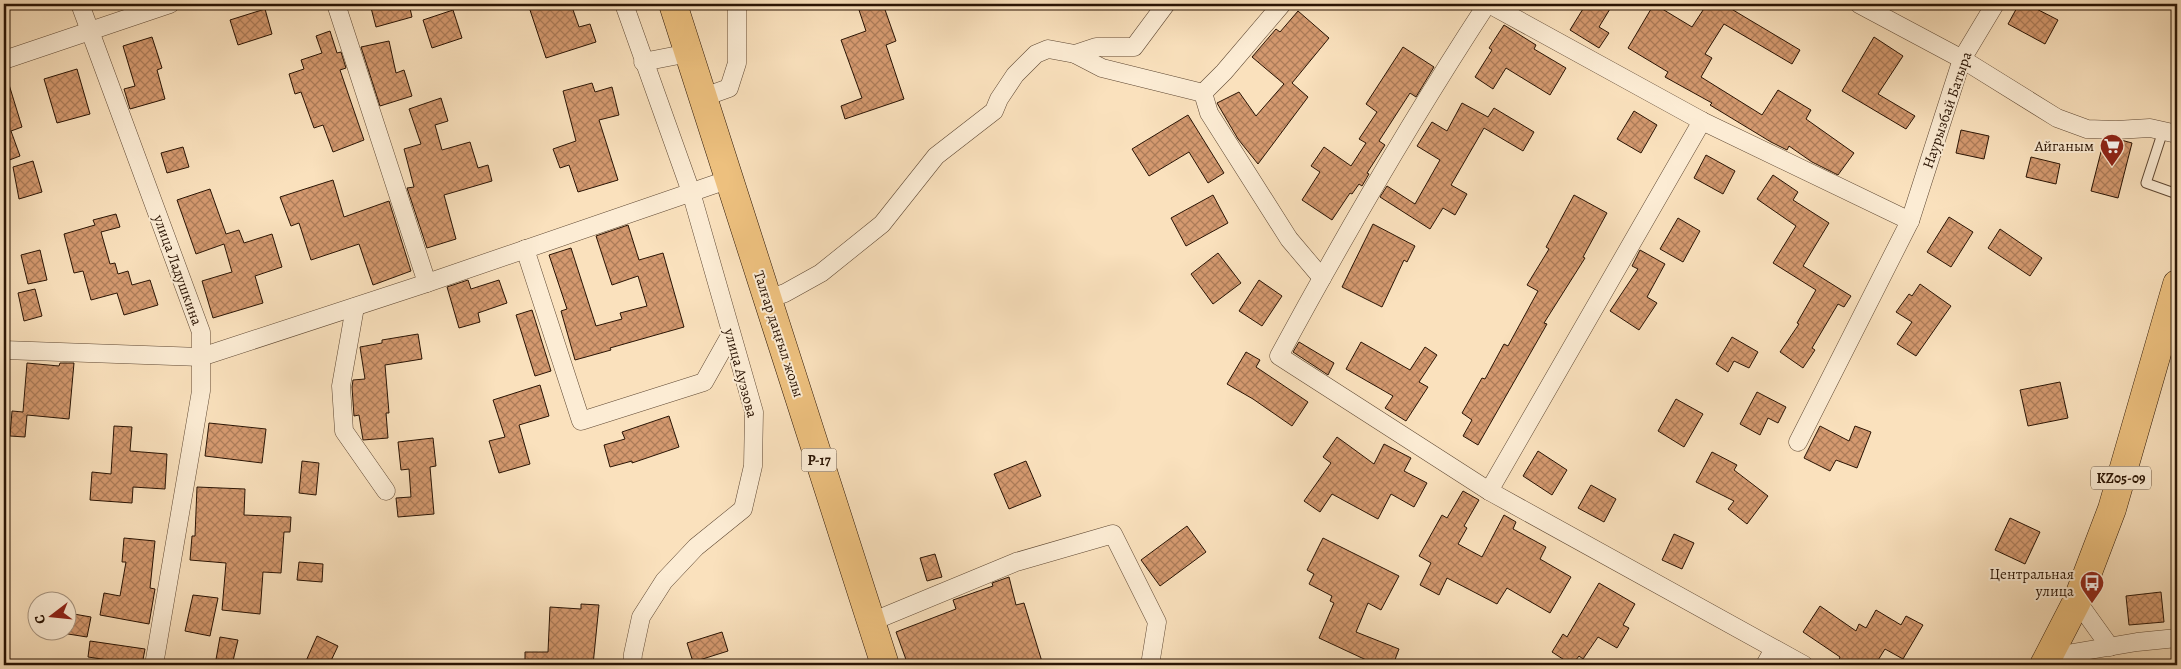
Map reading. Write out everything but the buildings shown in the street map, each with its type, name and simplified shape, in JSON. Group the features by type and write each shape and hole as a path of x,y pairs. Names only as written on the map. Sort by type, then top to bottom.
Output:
{"main road":[{"name":"Талғар даңғыл жолы","path":"673,4 885,665"},
{"name":"KZ05-09","path":"2046,661 2077,601 2112,509 2177,284"}],"street":[{"name":"улица Ладушкина","path":"80,4 201,332 201,392 154,665"},
{"path":"4,60 170,4"},
{"path":"336,4 428,283"},
{"name":"улица Ауэзова","path":"624,4 643,62 691,192 730,334 754,412 753,466 743,509 696,547 664,581 641,616 632,665"},
{"path":"704,97 729,88 737,64 737,4"},
{"path":"1075,54 1096,47 1134,47 1166,4"},
{"path":"1203,92 1224,72 1282,4"},
{"path":"1804,665 1489,491 1279,356 1322,278 1456,52 1488,4 1702,121 1910,221"},
{"path":"1859,4 1962,59 2057,118 2087,129 2150,128 2170,132"},
{"name":"Наурызбай Батыра","path":"1798,442 1910,221 1962,59 1994,4"},
{"path":"768,299 785,293 821,272 882,224 936,156 994,111 999,99 1015,75 1036,54 1048,49 1075,54 1102,68 1203,92"},
{"path":"643,62 689,53"},
{"path":"1203,92 1209,113 1284,231 1322,278"},
{"path":"1489,491 1702,121"},
{"path":"4,350 201,357 428,283 730,179"},
{"path":"525,250 581,421 704,382 730,334"},
{"path":"355,307 341,386 344,431 386,491"},
{"path":"871,622 1016,562 1113,534 1157,622 1150,665"},
{"path":"2077,601 2110,646"},
{"path":"2046,661 2110,646 2177,638"},
{"path":"1765,665 1774,649"}],"lane":[{"path":"2170,132 2146,183 2177,194"}],"place":[{"name":"Айганым","path":"2112,167"},
{"name":"Центральная улица","path":"2092,604"}]}
